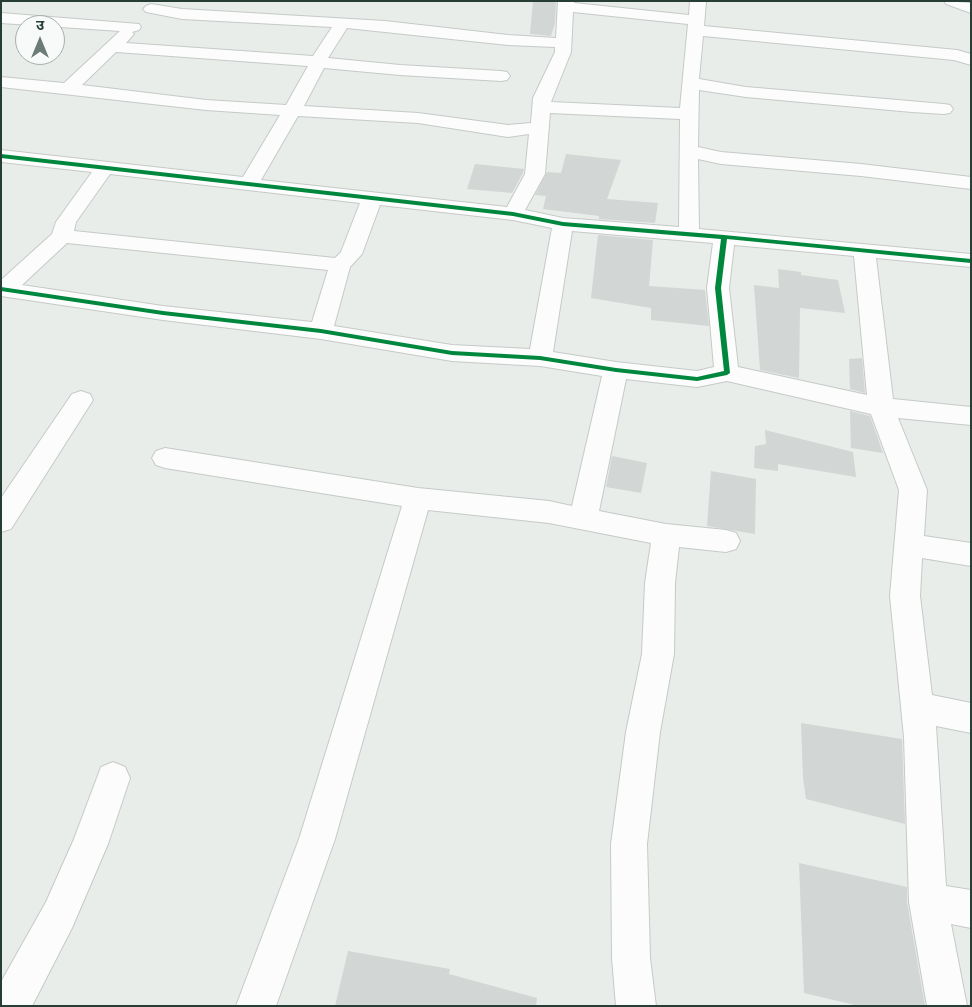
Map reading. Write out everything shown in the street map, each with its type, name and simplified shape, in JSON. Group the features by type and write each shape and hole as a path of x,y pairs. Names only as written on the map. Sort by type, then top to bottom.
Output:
{"street":[{"path":"689,234 688,151 690,83 698,1"},
{"path":"951,1 971,8"},
{"path":"513,214 535,174 542,98 563,52 566,4 696,25 957,55 971,60"},
{"path":"67,90 155,5 182,14 385,26 508,40 563,43"},
{"path":"1,18 133,27"},
{"path":"248,184 342,24"},
{"path":"113,47 319,62 400,70 501,76"},
{"path":"690,83 746,92 912,107 944,108"},
{"path":"5,90 22,84 206,105 418,118 508,131 539,127"},
{"path":"541,107 689,114"},
{"path":"688,151 721,158 861,170 971,183"},
{"path":"1,156 513,214 564,224 724,237 971,261"},
{"path":"3,289 62,236 66,222 105,168"},
{"path":"322,331 340,265 351,254 372,198"},
{"path":"540,358 564,224"},
{"path":"62,236 340,265"},
{"path":"724,237 718,288 727,373"},
{"path":"864,251 881,407 913,490 905,596 921,737 928,902 947,1006"},
{"path":"3,289 153,312 322,331 452,353 540,358 616,370 697,379 727,373 881,407 971,416"},
{"path":"583,519 616,370"},
{"path":"1,521 81,400"},
{"path":"165,458 418,498 549,512 666,535 726,541"},
{"path":"256,1006 317,838 418,498"},
{"path":"636,1006 631,958 629,844 643,732 658,654 660,583 666,535"},
{"path":"909,546 971,555"},
{"path":"917,707 971,718"},
{"path":"10,1006 59,915 90,844 113,778"},
{"path":"928,902 971,910"}],"building":[{"path":"533,1 556,1 555,23 551,36 530,34"},
{"path":"566,154 621,160 607,199 658,203 655,223 599,219 599,216 543,209 546,196 535,195 547,172 561,173"},
{"path":"475,164 524,169 512,193 467,189"},
{"path":"598,235 653,240 649,286 705,290 709,326 651,320 651,308 591,298"},
{"path":"778,269 801,272 801,275 838,280 845,313 800,308 799,378 760,370 754,285 779,288"},
{"path":"862,358 865,393 850,389 849,359"},
{"path":"850,411 870,416 883,453 851,448"},
{"path":"765,430 853,452 856,477 778,464 778,471 754,468 755,446 766,444"},
{"path":"612,456 647,463 641,493 606,487"},
{"path":"711,471 756,479 755,534 707,526"},
{"path":"801,723 902,739 905,824 806,799 803,778"},
{"path":"799,863 907,887 907,902 925,1006 859,1006 804,993"},
{"path":"348,951 450,969 449,974 537,998 536,1006 335,1006"}],"cycle path":[{"path":"1,156 513,214 563,224 668,232 971,261"},
{"path":"1,289 163,313 321,331 452,353 540,358 616,370 697,379 727,373 718,288 724,237"}]}
